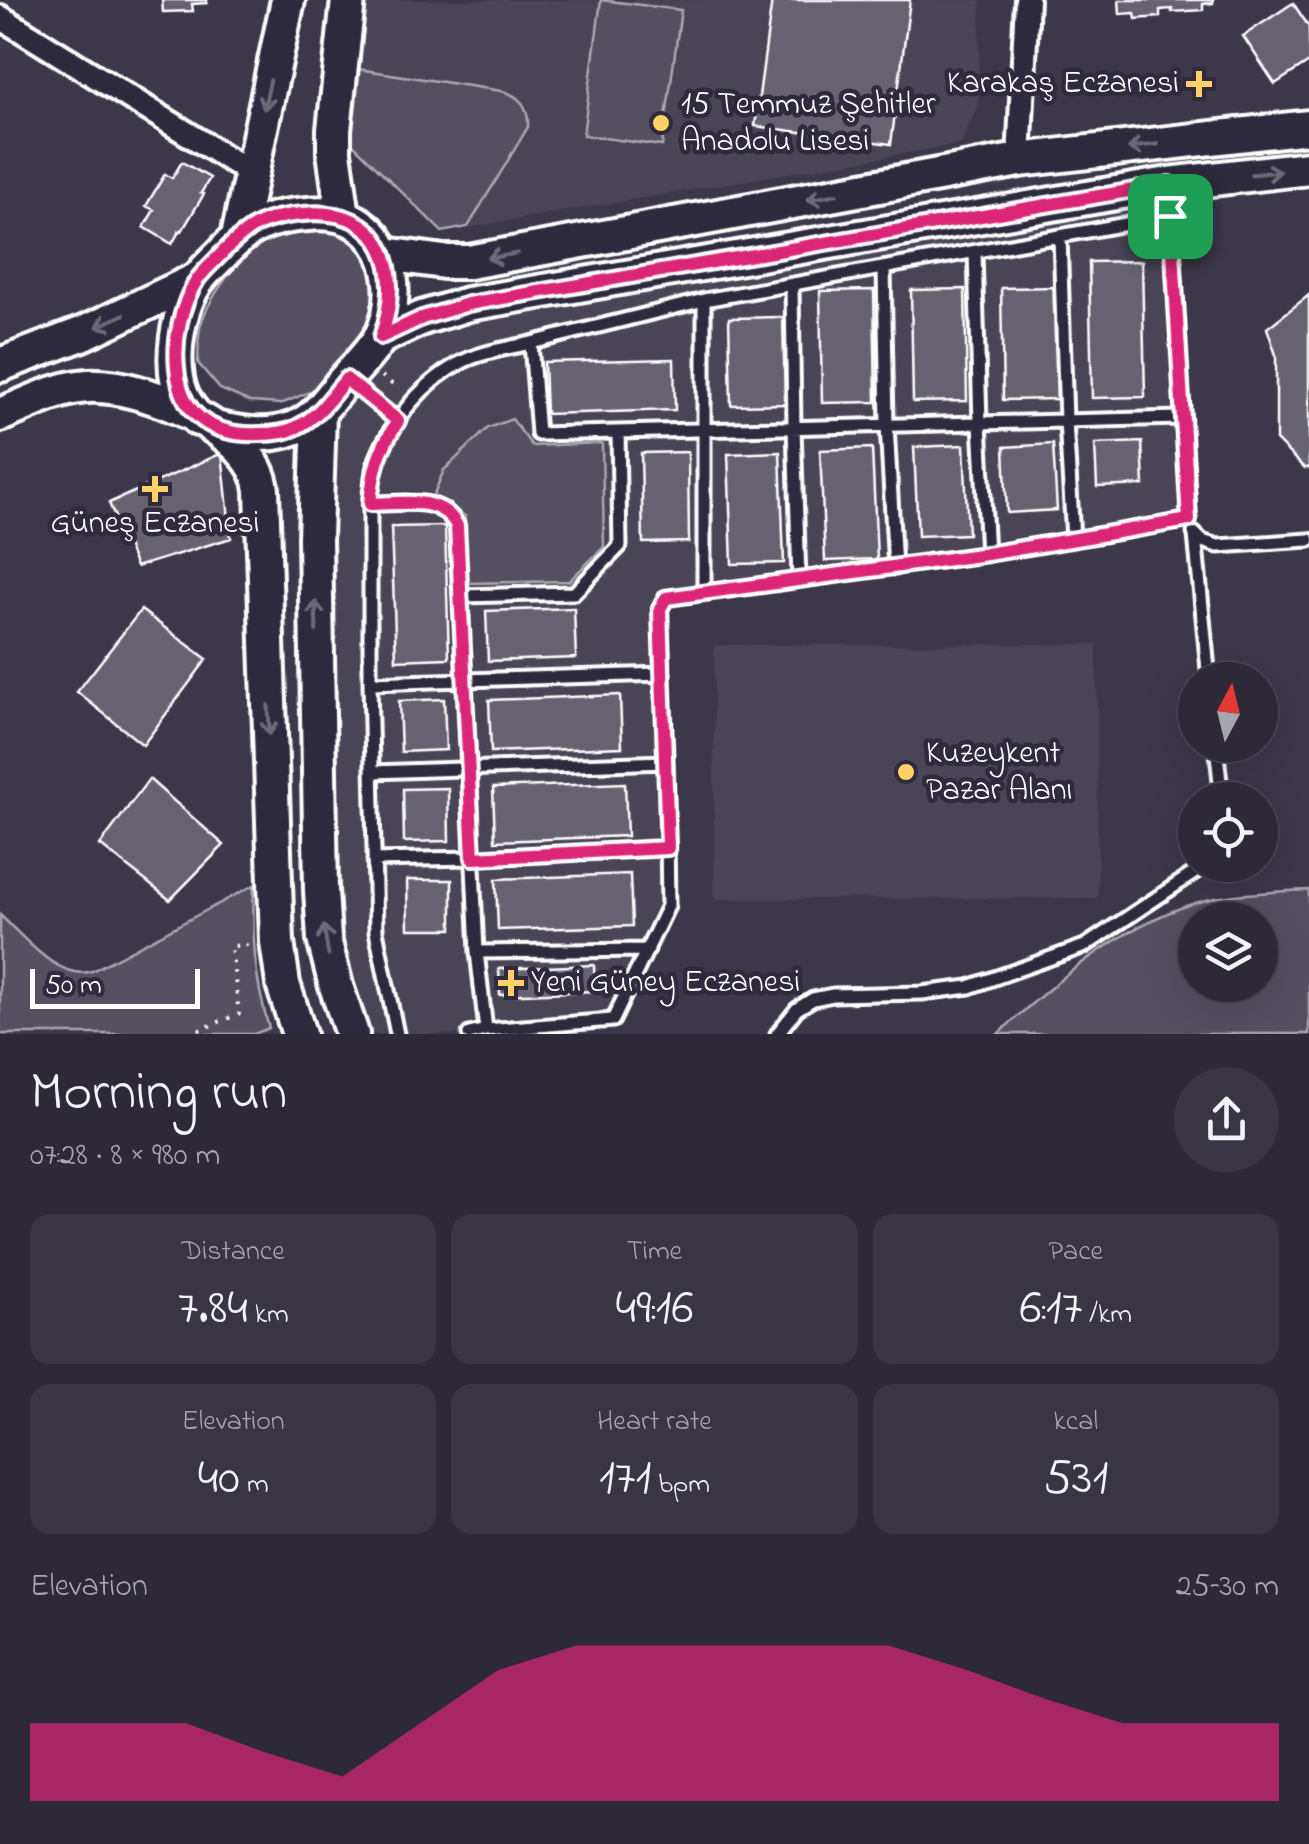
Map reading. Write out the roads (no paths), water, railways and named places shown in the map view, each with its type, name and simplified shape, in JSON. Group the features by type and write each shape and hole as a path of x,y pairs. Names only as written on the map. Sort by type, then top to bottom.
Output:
{"main road":[{"path":"238,237 288,0"},
{"path":"343,216 334,130 348,0"},
{"path":"385,254 469,262 1020,160 1309,126"},
{"path":"363,359 422,318 468,304 1170,200 1309,168"},
{"path":"0,415 58,392 88,386 140,392 208,424 246,435 277,434 298,427 319,412 363,359 391,304 385,254 372,235 343,216 319,213 276,218 258,225 238,237 198,279 184,308 176,350 184,400 208,424 252,461 262,483 276,942 282,984 299,1034"},
{"path":"0,365 84,333 198,279"},
{"path":"319,412 315,538 321,890 324,940 352,1034"}],"street":[{"path":"1020,160 1026,0"},
{"path":"0,16 250,173"}],"lane":[{"path":"397,1034 376,931 370,683 372,476 377,458 398,421 428,386 460,363 491,351 704,300 1060,236 1170,200 1189,520 1195,535 1207,662"},
{"path":"1060,236 1073,538"},
{"path":"976,252 987,554"},
{"path":"884,268 895,568"},
{"path":"792,285 800,580"},
{"path":"704,300 704,592"},
{"path":"532,342 538,434 1181,418"},
{"path":"461,596 574,592 620,546 618,432"},
{"path":"370,504 432,504 451,515 458,532 477,952 486,1030"},
{"path":"469,1034 613,1020 648,950 668,906 661,604 670,596 895,568 1189,520"},
{"path":"1195,535 1218,546 1309,540"},
{"path":"370,683 663,674"},
{"path":"372,772 666,762"},
{"path":"374,860 668,848"},
{"path":"777,1034 797,1009 813,999 969,987 1084,946 1180,882"},
{"path":"477,952 648,950"}],"place":[{"name":"Karakaş Eczanesi","path":"1199,84"},
{"name":"15 Temmuz Şehitler Anadolu Lisesi","path":"661,123"},
{"name":"Güneş Eczanesi","path":"155,489"},
{"name":"Kuzeykent Pazar Alanı","path":"906,772"},
{"name":"Yeni Güney Eczanesi","path":"511,983"}]}
